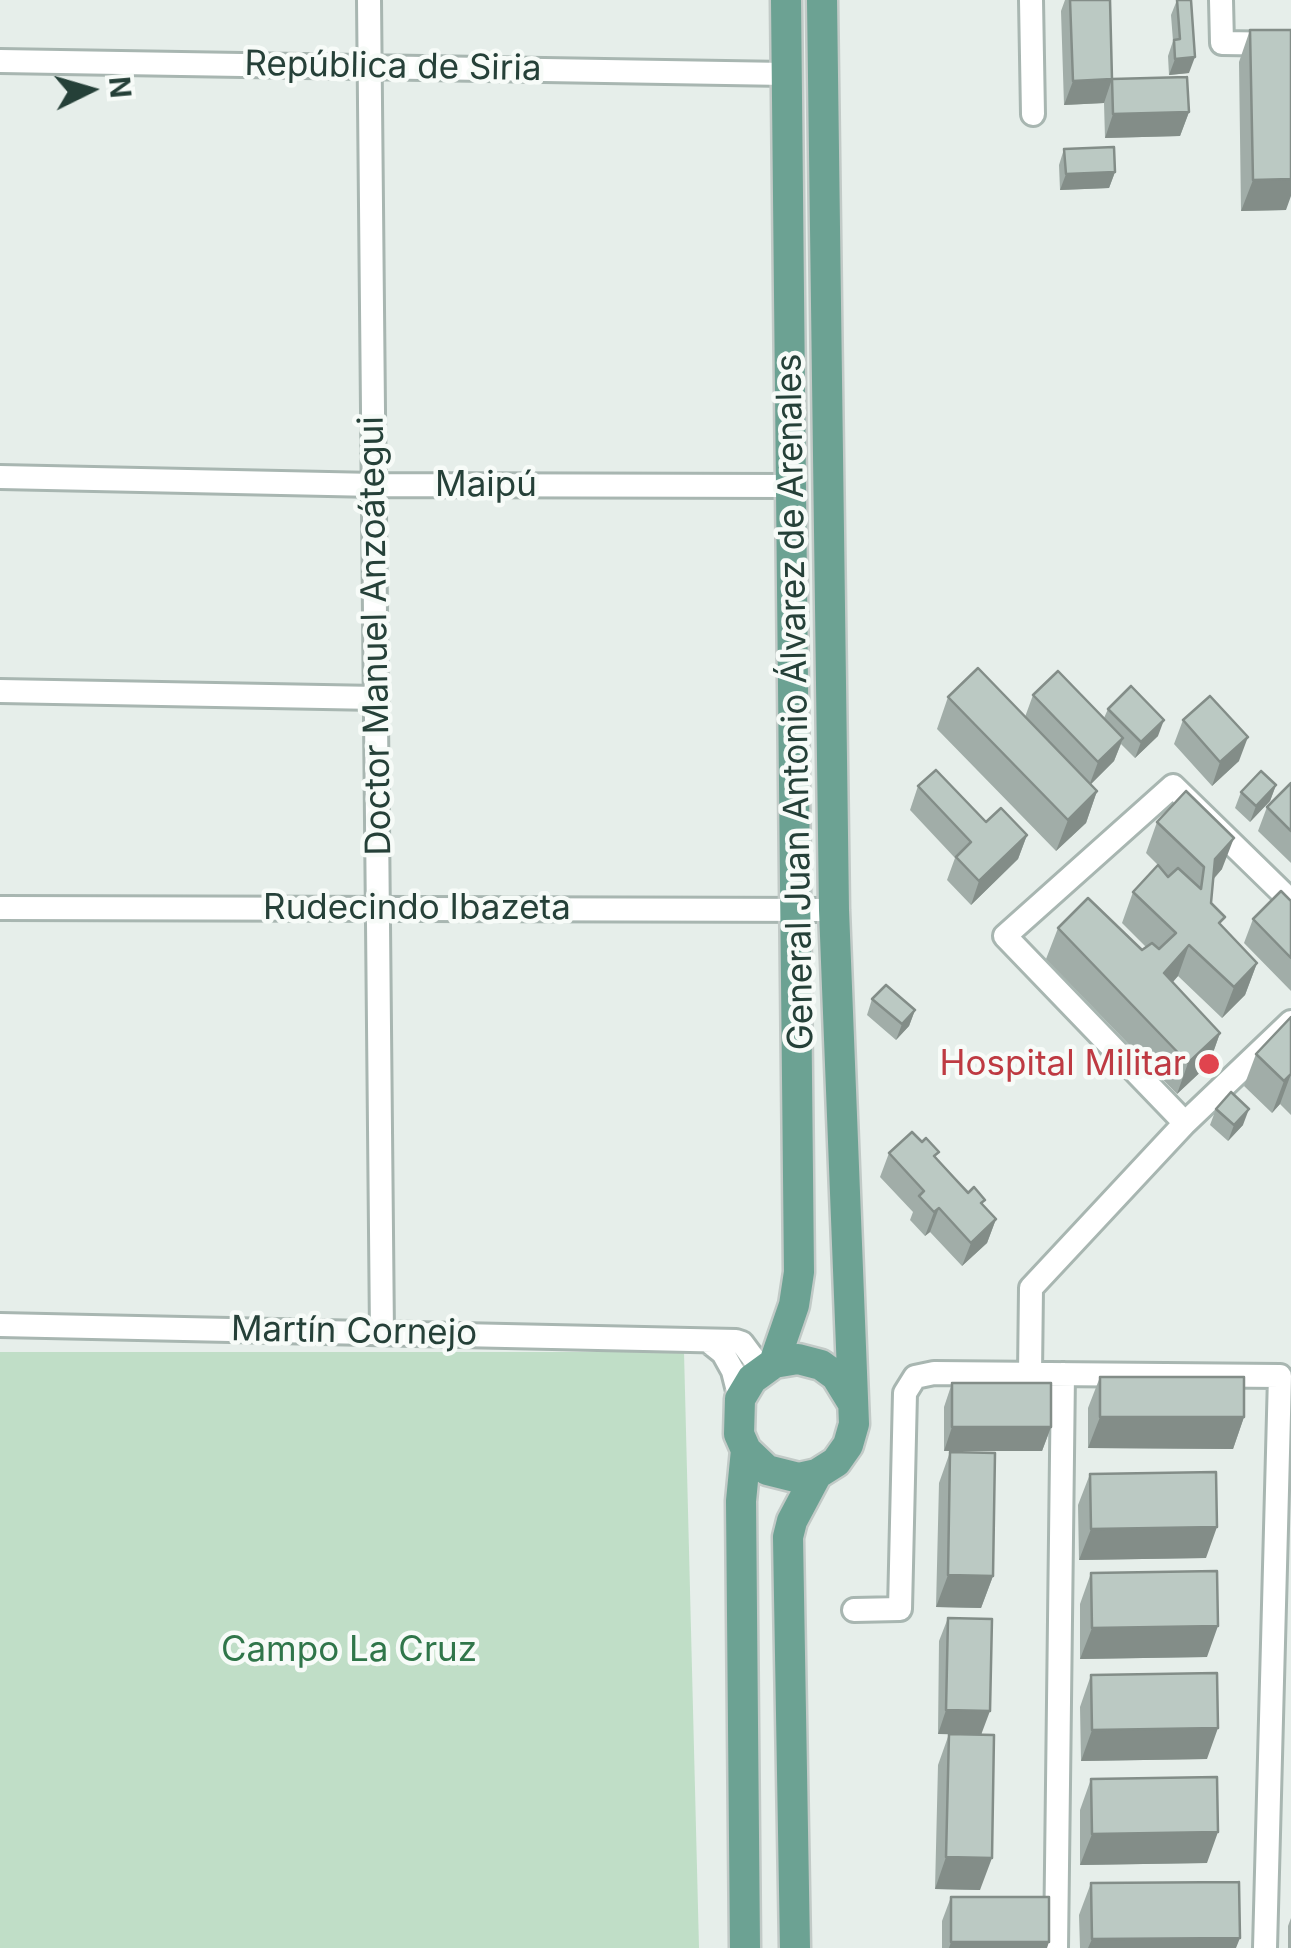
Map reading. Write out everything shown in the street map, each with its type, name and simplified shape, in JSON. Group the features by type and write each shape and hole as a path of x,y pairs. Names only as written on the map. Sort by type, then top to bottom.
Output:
{"main road":[{"name":"General Juan Antonio Álvarez de Arenales","path":"740,1400 752,1378 768,1367 794,1305 798,1272 786,0"},
{"name":"General Juan Antonio Álvarez de Arenales","path":"795,1948 788,1537 797,1510 817,1474 836,1462 848,1444 854,1424 834,910 822,0"},
{"path":"768,1367 798,1359 822,1365 836,1376 852,1402"},
{"path":"740,1400 738,1434 746,1450 767,1470 781,1476 817,1474"},
{"path":"745,1948 741,1501 746,1450"}],"street":[{"name":"Doctor Manuel Anzoátegui","path":"369,0 382,1332"},
{"path":"1031,0 1034,114"},
{"path":"1221,0 1222,43 1291,44"},
{"name":"República de Siria","path":"0,60 786,74"},
{"name":"Maipú","path":"0,477 375,485 791,486"},
{"path":"0,691 376,698"},
{"path":"1185,1123 1005,936 1173,786 1291,901"},
{"name":"Rudecindo Ibazeta","path":"0,908 834,910"},
{"path":"1030,1374 1031,1288 1185,1123 1291,1022"},
{"name":"Martín Cornejo","path":"0,1324 708,1341 742,1343 768,1367"},
{"path":"708,1341 724,1353 733,1370 740,1400"},
{"path":"854,1610 900,1609 906,1393 916,1378 934,1373 1286,1375 1265,1948"},
{"path":"1056,1948 1063,1374"}],"green space":[{"name":"Campo La Cruz","path":"0,1352 684,1352 699,1948 0,1948"}],"building":[{"path":"1070,0 1110,0 1112,79 1073,81"},
{"path":"1177,0 1191,0 1195,57 1175,59 1174,40 1180,39"},
{"path":"1250,30 1291,30 1291,179 1253,180"},
{"path":"1187,77 1189,112 1113,114 1112,79"},
{"path":"1114,147 1115,172 1066,174 1064,149"},
{"path":"978,668 1097,791 1068,820 948,697"},
{"path":"1058,671 1123,738 1098,762 1033,695"},
{"path":"1131,686 1164,720 1141,742 1108,709"},
{"path":"1210,696 1248,737 1220,762 1183,720"},
{"path":"936,770 986,822 1001,808 1027,835 979,881 956,857 971,842 918,786"},
{"path":"1261,771 1276,785 1256,806 1241,792"},
{"path":"1291,783 1291,831 1267,807"},
{"path":"1186,791 1234,838 1215,859 1211,903 1225,917 1219,923 1257,963 1234,987 1189,945 1164,973 1220,1033 1188,1063 1058,928 1088,898 1142,950 1152,943 1159,949 1176,933 1133,892 1158,865 1168,877 1178,868 1201,889 1204,867 1157,822"},
{"path":"1281,891 1291,901 1291,958 1253,919"},
{"path":"886,985 915,1010 902,1024 872,999"},
{"path":"1291,1017 1291,1074 1284,1081 1256,1054"},
{"path":"1231,1092 1249,1109 1234,1125 1216,1109"},
{"path":"912,1132 922,1142 926,1138 939,1152 934,1156 968,1193 974,1187 985,1200 981,1203 996,1219 971,1243 939,1208 934,1212 919,1196 924,1191 889,1153"},
{"path":"1100,1377 1244,1377 1244,1417 1100,1417"},
{"path":"952,1383 1051,1383 1051,1427 952,1427"},
{"path":"950,1452 995,1453 993,1576 948,1575"},
{"path":"1216,1472 1217,1527 1091,1529 1090,1474"},
{"path":"1217,1571 1218,1626 1092,1628 1091,1573"},
{"path":"948,1618 992,1619 990,1711 946,1710"},
{"path":"1217,1673 1218,1728 1092,1730 1091,1675"},
{"path":"949,1734 994,1735 992,1858 946,1857"},
{"path":"1217,1777 1218,1832 1092,1834 1091,1779"},
{"path":"1239,1882 1240,1938 1092,1939 1091,1883"},
{"path":"951,1897 1049,1897 1049,1942 951,1942"}],"place":[{"name":"Hospital Militar","path":"1209,1064"}]}
